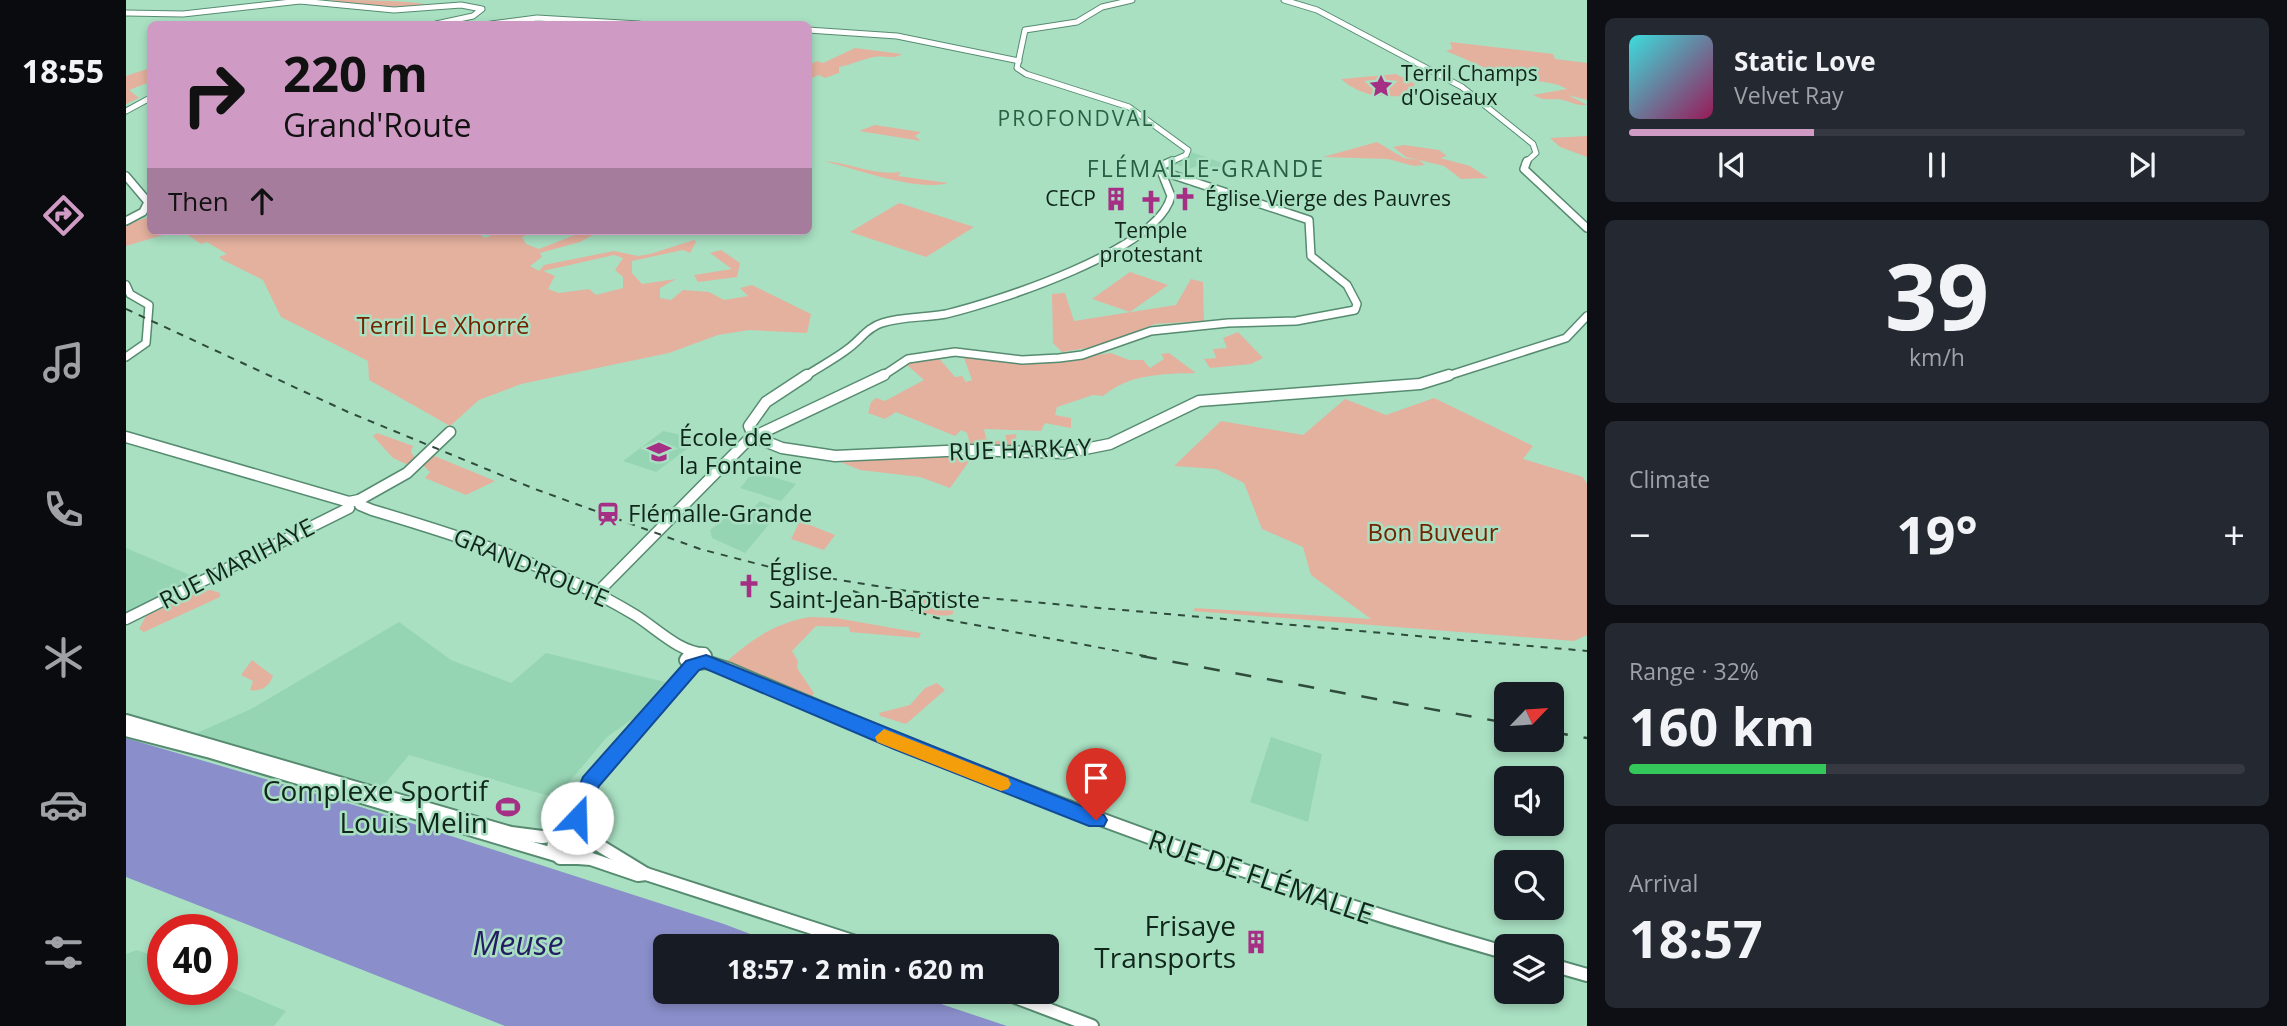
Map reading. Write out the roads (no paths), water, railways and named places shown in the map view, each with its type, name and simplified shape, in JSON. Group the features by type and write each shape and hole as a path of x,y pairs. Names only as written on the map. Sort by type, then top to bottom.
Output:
{"street":[{"path":"127,12 183,14 299,0"},
{"path":"314,0 395,9 467,4 485,9 478,15 451,21"},
{"path":"754,436 750,426 753,416 766,403 853,345 869,328 898,319 945,314 1003,298 1054,279 1110,252 1165,214 1171,203 1171,195 1159,167 1186,155 1188,150 1129,107 1026,74 1017,68 1025,30 1077,22 1108,6 1132,0"},
{"path":"1283,0 1317,10 1462,87 1526,138 1536,153 1524,165 1525,171 1587,228"},
{"path":"127,12 183,14 300,1 394,10 461,5 481,9 473,16 450,21"},
{"path":"514,21 536,18 588,21"},
{"path":"812,30 897,36 1019,61"},
{"path":"127,109 147,97"},
{"path":"597,593 647,540 754,436 870,384 895,365 916,356 955,352 1022,359 1053,359 1082,355 1151,331 1228,323 1296,321 1355,310 1357,304 1347,285 1311,256 1309,220 1161,171"},
{"path":"126,176 134,182 147,201"},
{"path":"126,221 143,212 147,204"},
{"path":"126,285 130,295 149,305 150,313 146,343 126,357"},
{"name":"RUE HARKAY","path":"754,436 797,452 881,457 969,450 1087,451 1111,444 1185,405 1215,399 1420,384 1566,338 1587,316"},
{"name":"RUE MARIHAYE","path":"126,619 354,504 407,473 450,432"},
{"name":"GRAND'ROUTE","path":"126,437 477,540 597,593 692,659"},
{"path":"574,829 590,783 692,659"},
{"name":"RUE DE FLÉMALLE","path":"692,659 706,662 1039,799 1294,892 1494,949"},
{"path":"126,721 511,834 542,837 559,835 574,829 584,831 592,841 612,855 643,869 646,874"},
{"path":"126,730 565,860 596,860 638,875 646,874 834,934"},
{"path":"555,855 553,846 559,835"},
{"path":"578,858 588,851 592,841"},
{"path":"1564,968 1587,975"},
{"path":"1034,1004 1092,1026"}],"water":[{"name":"Meuse","path":"126,738 364,808 750,934 653,934 653,1004 941,1004 1007,1026 505,1026 238,921 238,914 220,914 126,877"}],"railway":[{"path":"126,309 348,412 535,489 700,549 785,571 907,591 1587,651"},
{"path":"853,591 937,618 1151,657"},
{"path":"1141,656 1494,721"},
{"path":"1564,734 1587,738"}],"place":[{"name":"Terril Champs d'Oiseaux","path":"1381,86"},
{"name":"CECP","path":"1116,199"},
{"name":"Église Vierge des Pauvres","path":"1185,199"},
{"name":"Temple protestant","path":"1151,202"},
{"name":"École de la Fontaine","path":"659,452"},
{"name":"Flémalle-Grande","path":"608,514"},
{"name":"Église Saint-Jean-Baptiste","path":"749,586"},
{"name":"Complexe Sportif Louis Melin","path":"508,807"},
{"name":"Frisaye Transports","path":"1256,942"}],"district":[{"name":"PROFONDVAL","path":"1076,119"},
{"name":"FLÉMALLE-GRANDE","path":"1206,169"}],"park label":[{"name":"Terril Le Xhorré","path":"443,326"},
{"name":"Bon Buveur","path":"1433,533"}]}
